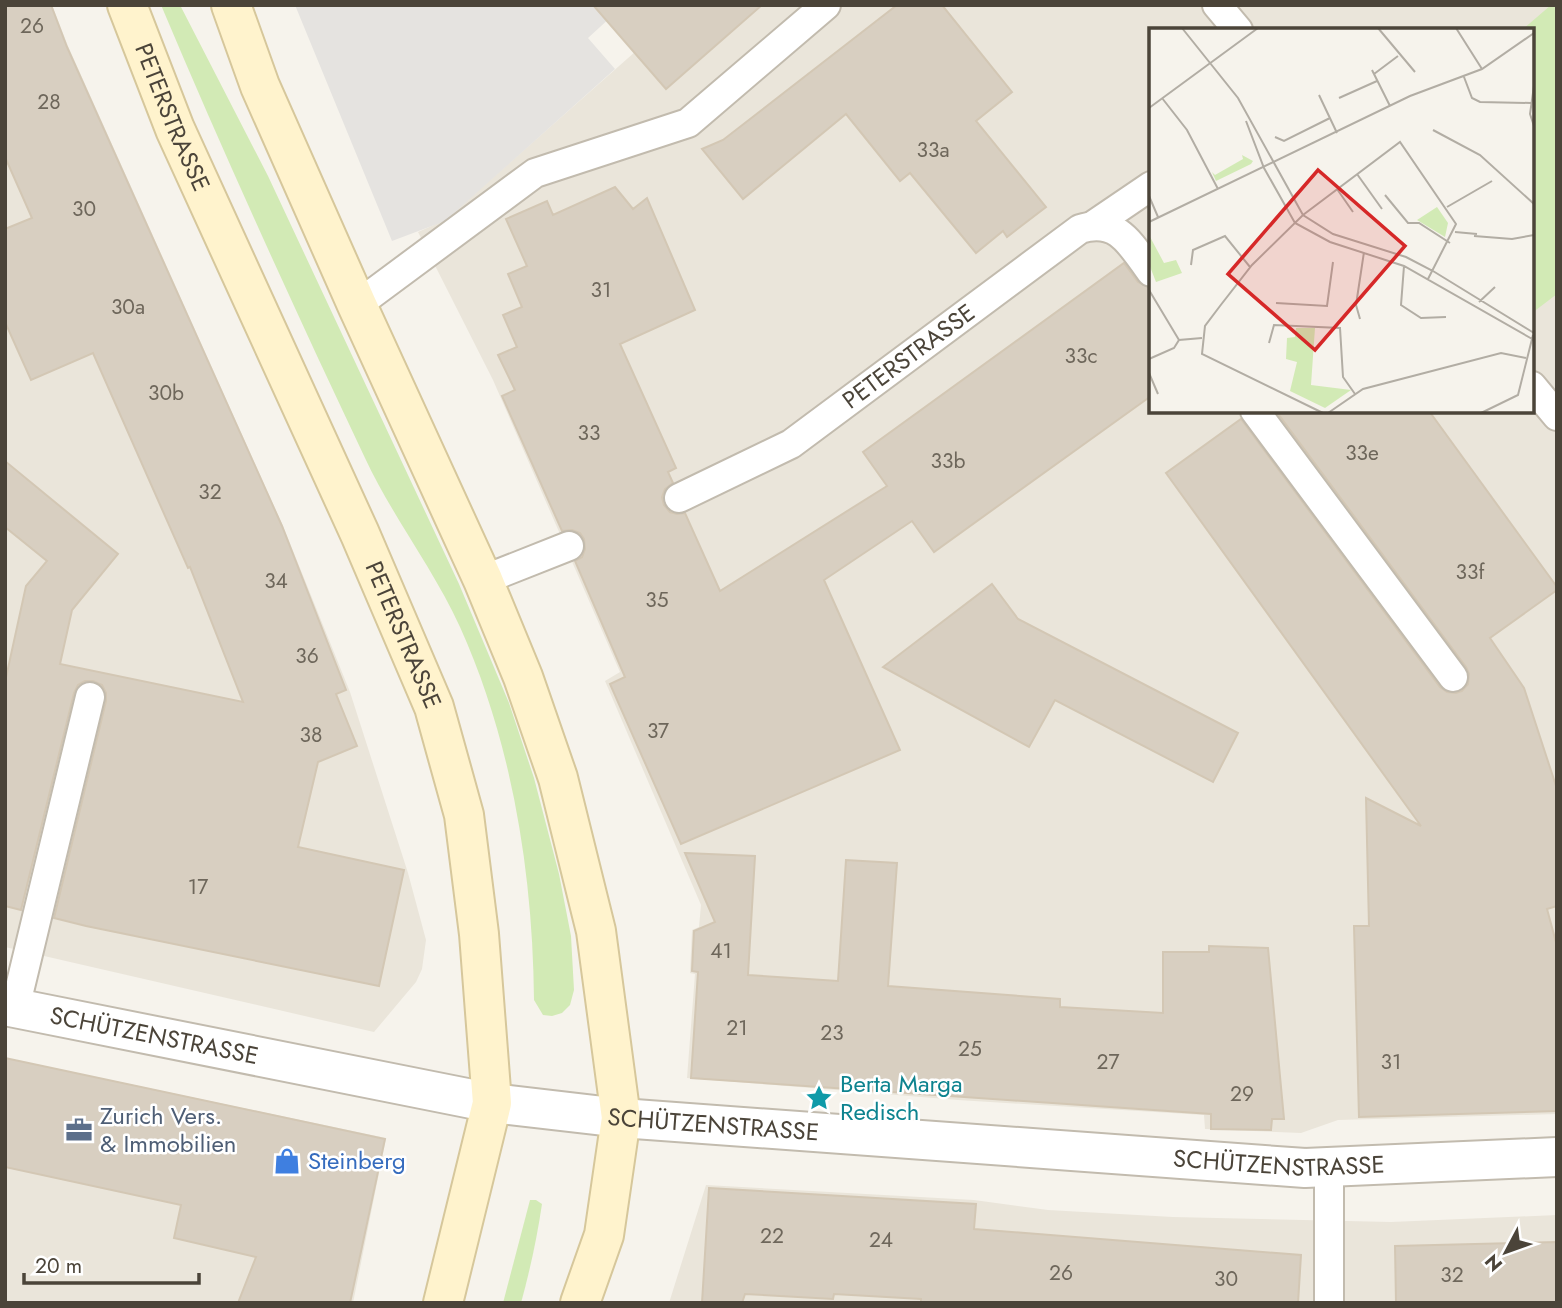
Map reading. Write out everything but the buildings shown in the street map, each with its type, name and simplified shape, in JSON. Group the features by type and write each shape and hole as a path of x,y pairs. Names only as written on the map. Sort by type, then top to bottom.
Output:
{"main road":[{"name":"PETERSTRASSE","path":"127,5 176,129 360,534 434,707 464,815 479,933 492,1103 443,1303"},
{"path":"231,5 260,86 484,580 523,677 558,778 596,930 621,1118 604,1235 580,1303"}],"street":[{"name":"SCHÜTZENSTRASSE","path":"10,1007 492,1103 621,1118 1277,1166 1329,1168 1557,1157"}],"lane":[{"path":"357,305 535,173 688,123 826,5"},
{"path":"1217,5 1236,28"},
{"name":"PETERSTRASSE","path":"679,498 791,444 1080,229 1095,224 1149,187"},
{"path":"1095,224 1114,229 1127,240 1149,269"},
{"path":"1534,388 1557,416"},
{"path":"1256,413 1453,677"},
{"path":"484,580 569,546"},
{"path":"10,1007 90,696"},
{"path":"1329,1168 1329,1303"}],"shaded area":[{"path":"5,5 52,5 283,526 350,692 408,873 426,940 422,969 416,982 374,1032 5,947"},
{"path":"295,5 624,5 588,38 615,69 445,221 392,241"},
{"path":"688,5 1557,5 1557,1114 1338,1120 1301,1133 1205,1129 1204,1115 958,1100 687,1078 695,974 690,973 692,930 699,927 701,905 605,681 620,672 493,380 418,232 445,220"},
{"path":"5,1058 386,1138 353,1303 5,1303"},
{"path":"706,1185 974,1200 1048,1210 1173,1217 1391,1222 1557,1215 1557,1303 669,1303"}],"green space":[{"path":"161,5 180,5 268,176 459,584 509,703 534,778 559,874 571,936 574,990 570,1005 562,1013 543,1015 534,1000 529,905 516,809 506,762 478,671 449,605 387,501 365,458 260,232"},
{"path":"1551,5 1557,5 1557,294 1534,311 1534,28 1524,28"},
{"path":"530,1200 542,1204 521,1303 503,1303"}],"place":[{"name":"Berta Marga Redisch","path":"819,1098"},
{"name":"Zurich Vers. & Immobilien","path":"79,1130"},
{"name":"Steinberg","path":"287,1161"}]}
